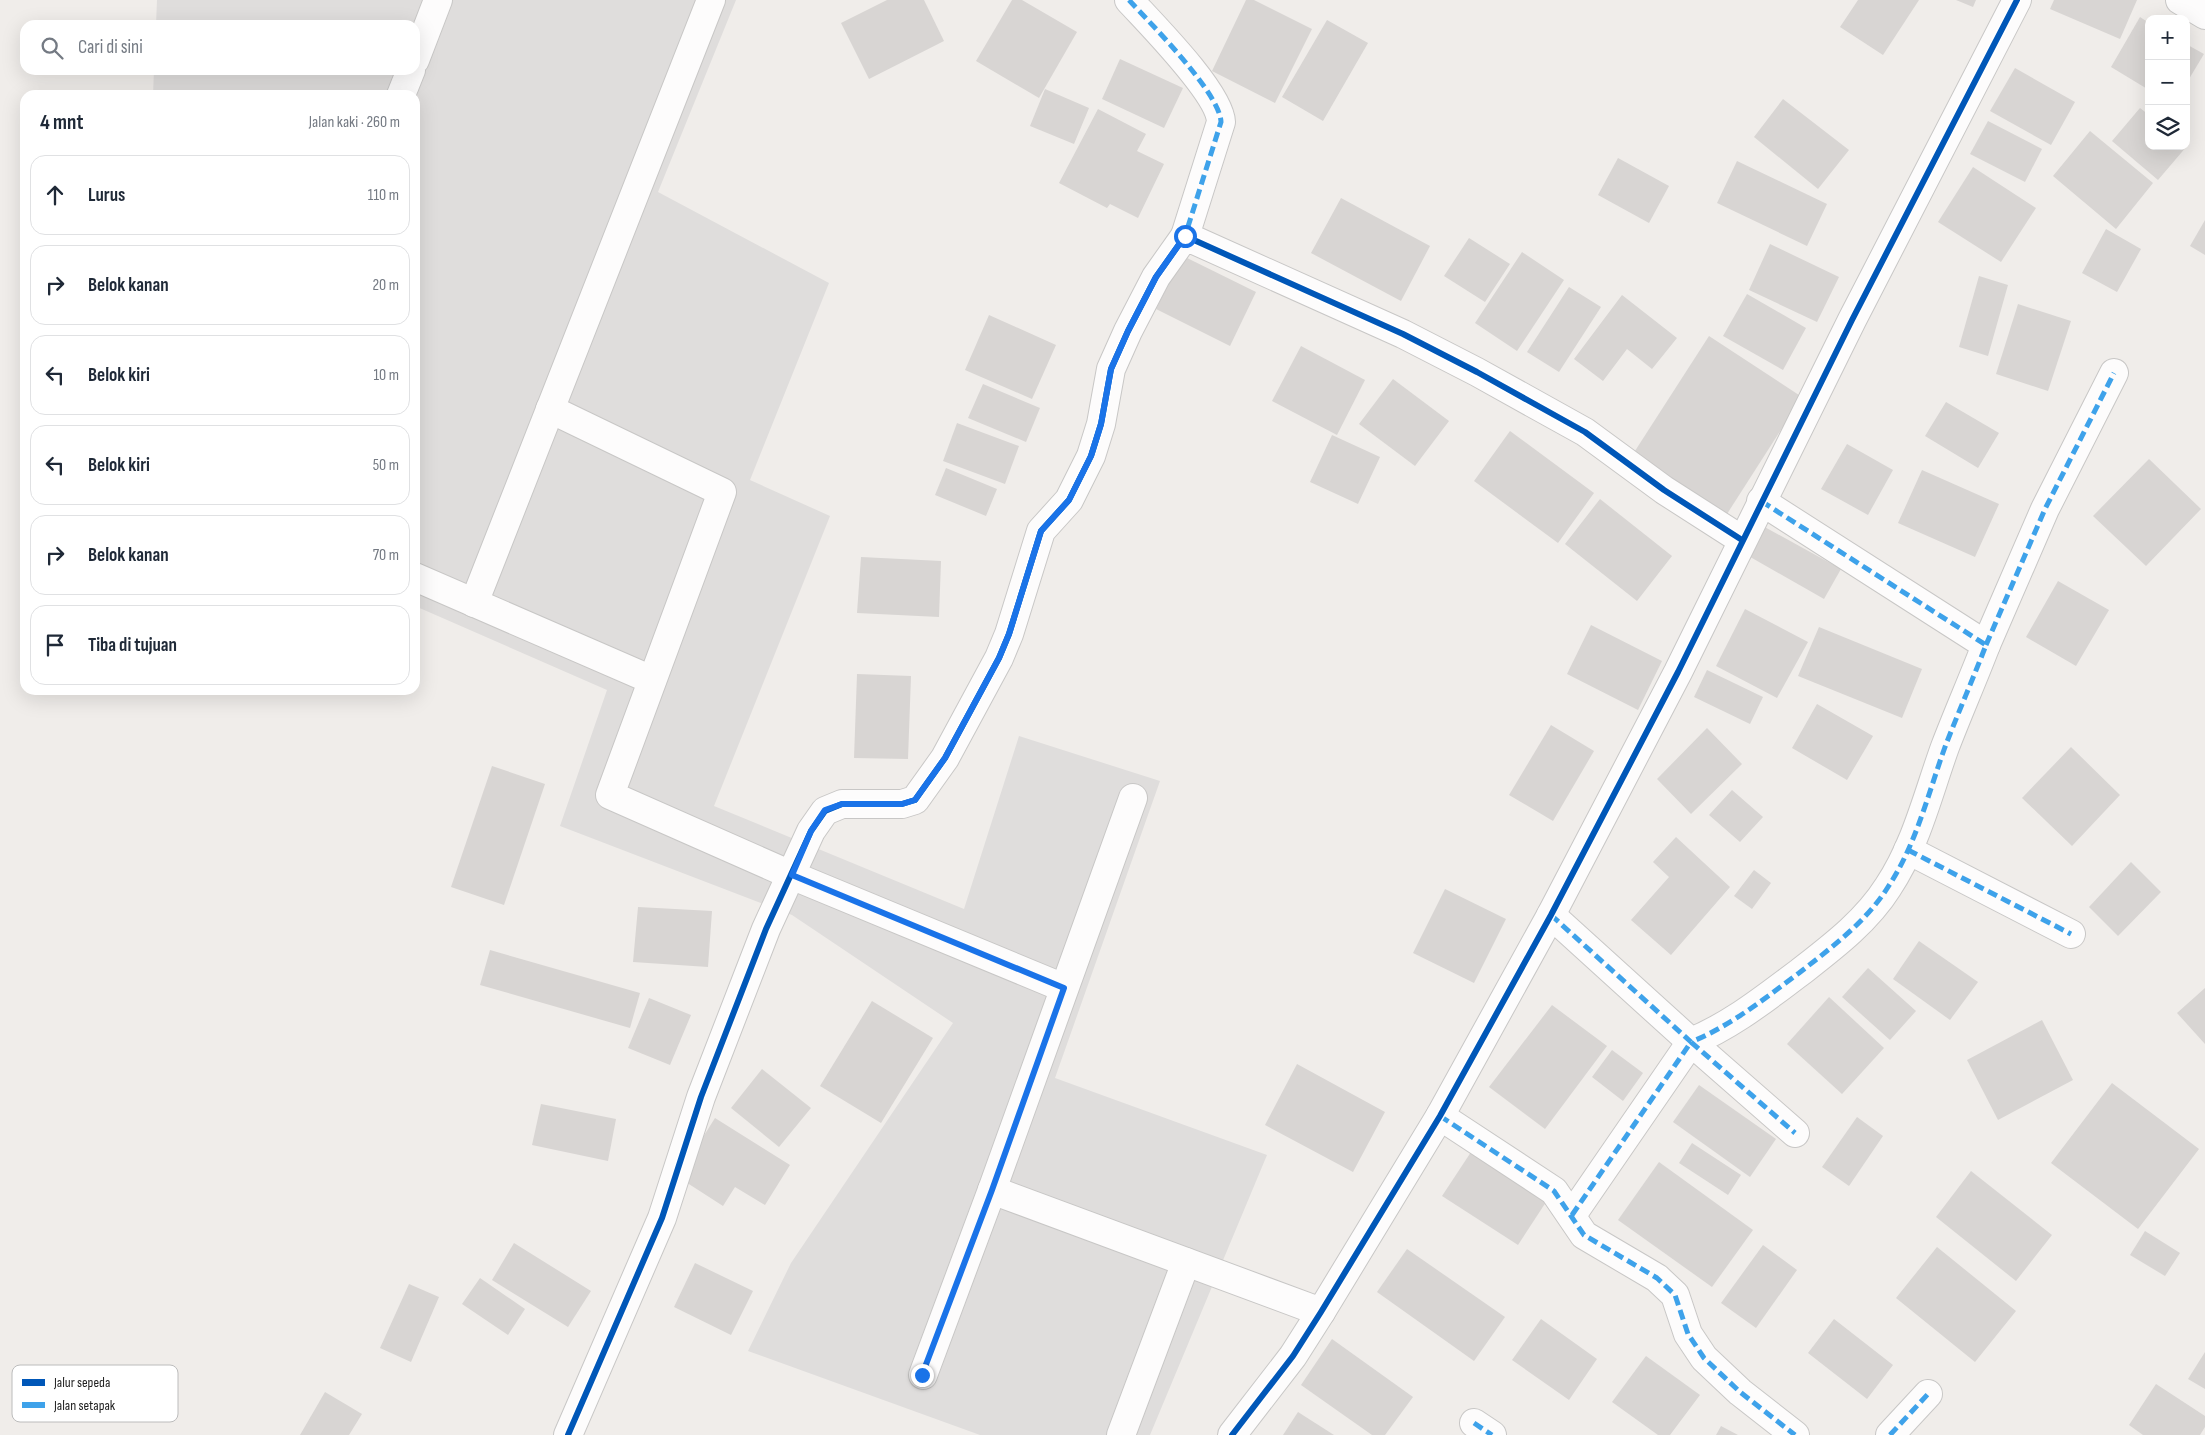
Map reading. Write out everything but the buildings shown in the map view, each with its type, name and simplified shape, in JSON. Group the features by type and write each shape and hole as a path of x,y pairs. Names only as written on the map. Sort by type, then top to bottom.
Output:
{"street":[{"path":"420,47 438,0"},
{"path":"474,603 711,0"},
{"path":"568,1435 662,1218 701,1097 766,929 811,831 825,810 842,804 902,804 915,800 945,758 999,658 1009,634 1041,531 1069,500 1091,456 1101,424 1111,369 1128,331 1156,277 1185,236 1221,122 1220,113 1194,72 1130,0"},
{"path":"1232,1435 1293,1356 1321,1312 1440,1116 1551,915 1678,672 1761,501 2017,0"},
{"path":"2180,0 2205,15"},
{"path":"403,90 409,75"},
{"path":"1185,236 1403,334 1477,372 1585,432 1664,490 1742,540"},
{"path":"1572,1215 1691,1042 1742,1017 1827,951 1861,920 1888,887 1908,850 1945,746 1986,645 2046,509 2114,373"},
{"path":"550,409 722,492 610,795 792,875 1064,988"},
{"path":"1761,501 1986,645"},
{"path":"420,579 652,680"},
{"path":"922,1375 992,1190 1132,798"},
{"path":"1908,850 2071,934"},
{"path":"1551,915 1795,1134"},
{"path":"1440,1116 1554,1191 1584,1235 1657,1278 1675,1295 1688,1334 1704,1358 1740,1392 1795,1435"},
{"path":"992,1190 1321,1312"},
{"path":"1121,1435 1186,1262"},
{"path":"1890,1435 1928,1394"}],"shaded area":[{"path":"157,0 736,0 658,192 829,283 750,480 830,516 714,806 964,909 1019,736 1160,781 1055,1078 1267,1155 1150,1435 980,1435 748,1351 791,1263 953,1023 792,915 560,826 607,690 420,608 420,90 153,90 154,75 420,75 420,20 156,20"}],"marked path":[{"path":"1129,0 1197,77 1218,109 1221,122 1185,236"},
{"path":"1986,645 2045,509 2114,373"},
{"path":"1551,915 1691,1042 1720,1028 1747,1011 1835,944 1869,912 1898,871 1914,837 1945,747 1986,645 1761,501"},
{"path":"1908,850 2071,934"},
{"path":"1572,1215 1691,1042 1795,1133"},
{"path":"1440,1116 1554,1191 1584,1235 1657,1278 1675,1295 1688,1334 1704,1358 1740,1392 1795,1435"},
{"path":"1890,1435 1928,1394"},
{"path":"1474,1423 1492,1435"}],"cycle path":[{"path":"1232,1435 1293,1356 1321,1312 1440,1116 1551,915 1678,672 1852,320 2017,0"},
{"path":"568,1435 662,1218 701,1097 766,929 811,831 825,811 842,804 902,804 915,800 945,758 999,658 1009,634 1041,531 1069,500 1091,456 1101,424 1111,369 1128,331 1156,277 1185,236 1403,334 1477,372 1585,432 1664,490 1742,540"}],"route":[{"path":"922,1375 992,1190 1064,988 792,875 811,831 825,810 842,804 902,804 915,800 945,758 999,658 1032,567 1041,531 1052,516 1062,510 1069,500 1091,456 1101,424 1111,369 1128,331 1156,277 1185,236"}]}
